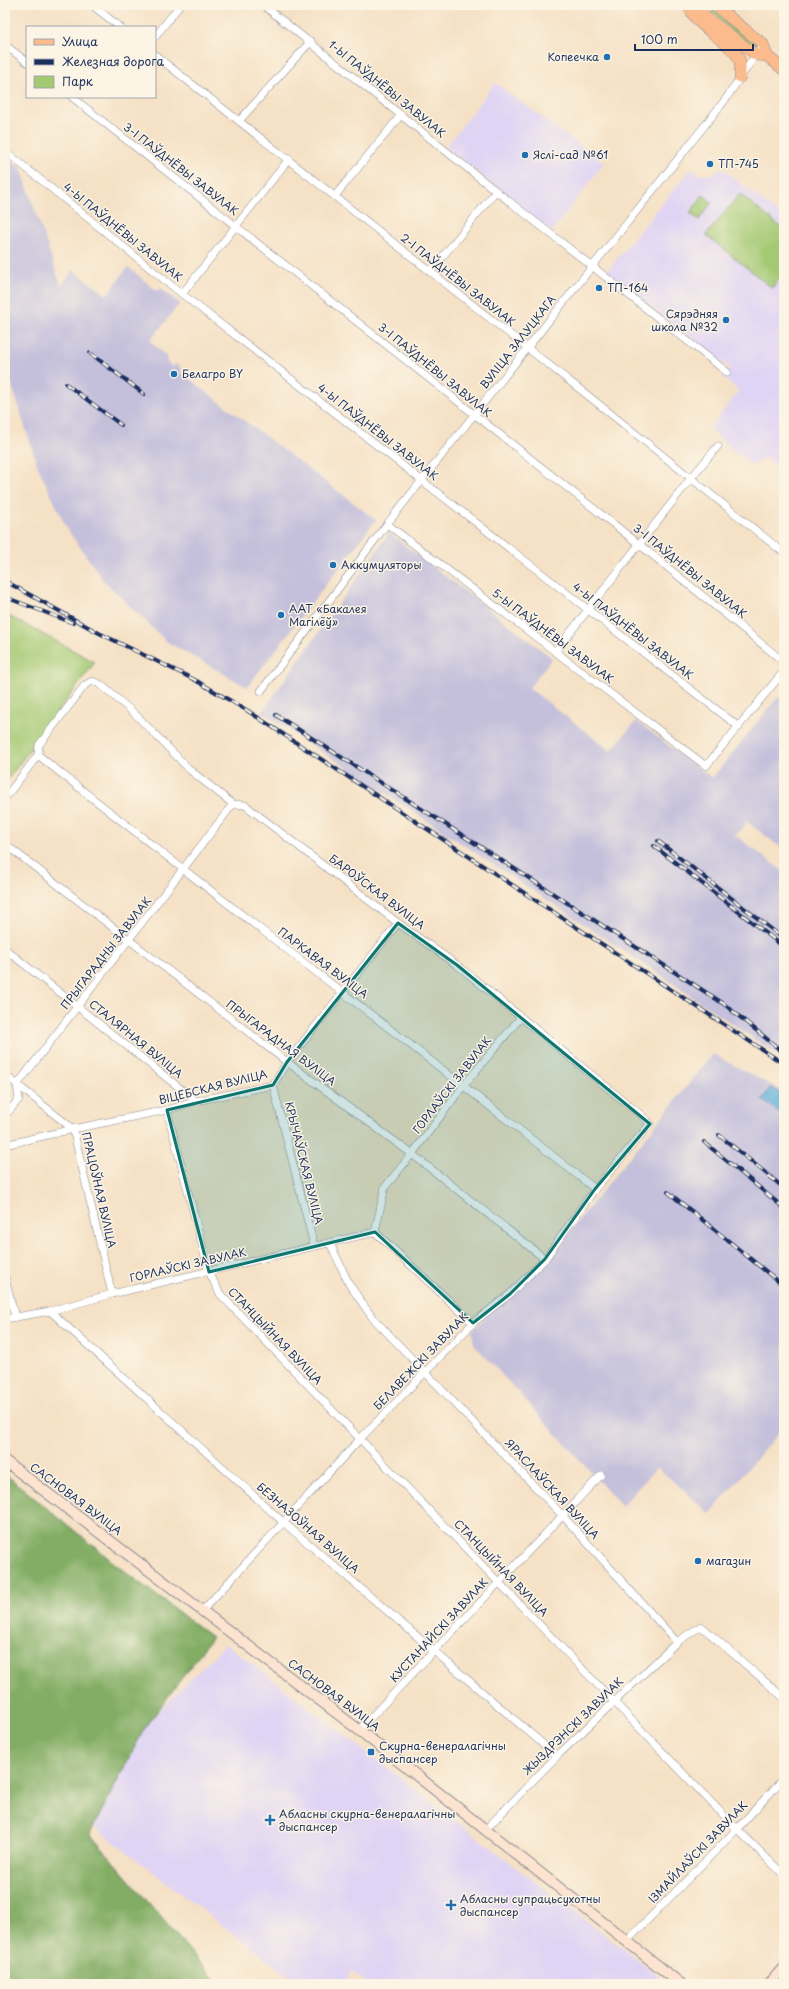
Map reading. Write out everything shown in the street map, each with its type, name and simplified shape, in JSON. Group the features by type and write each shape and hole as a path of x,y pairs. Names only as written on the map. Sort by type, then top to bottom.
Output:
{"main road":[{"path":"689,5 761,56 784,70"},
{"path":"689,5 692,15 700,24 736,55 740,62 740,78"},
{"path":"714,5 762,44 761,56"},
{"name":"САСНОВАЯ ВУЛІЦА","path":"5,1461 486,1828 681,1984"},
{"path":"769,1984 784,1967"}],"street":[{"path":"92,5 119,26"},
{"path":"156,36 180,5"},
{"name":"1-Ы ПАЎДНЁВЫ ЗАВУЛАК","path":"263,5 311,41 496,191 727,372"},
{"path":"239,121 311,41"},
{"path":"5,45 26,61"},
{"name":"2-І ПАЎДНЁВЫ ЗАВУЛАК","path":"156,56 289,159 784,553"},
{"name":"ВУЛІЦА ЗАЛУЦКАГА","path":"261,691 387,524 716,111 740,78 761,56"},
{"name":"3-І ПАЎДНЁВЫ ЗАВУЛАК","path":"73,98 640,545 784,662"},
{"path":"335,196 402,115"},
{"name":"4-Ы ПАЎДНЁВЫ ЗАВУЛАК","path":"5,151 182,294 739,727"},
{"path":"182,294 289,159"},
{"path":"430,272 496,191"},
{"path":"555,652 691,478 718,446"},
{"name":"5-Ы ПАЎДНЁВЫ ЗАВУЛАК","path":"387,524 706,766 739,727"},
{"path":"739,727 784,671"},
{"name":"БАРОЎСКАЯ ВУЛІЦА","path":"38,756 39,745 85,685 92,681 100,684 134,713 191,771 233,804 245,805 398,923 457,965 650,1124"},
{"path":"5,798 38,756"},
{"name":"ПАРКАВАЯ ВУЛІЦА","path":"38,756 183,871 343,991 595,1189"},
{"name":"ПРЫГАРАДНЫ ЗАВУЛАК","path":"5,1116 18,1099 17,1085 233,804"},
{"name":"ПРЫГАРАДНАЯ ВУЛІЦА","path":"5,844 287,1062 412,1154 545,1258"},
{"name":"ВІЦЕБСКАЯ ВУЛІЦА","path":"5,1145 73,1128 167,1110 196,1101 273,1086 287,1062 398,923"},
{"name":"СТАЛЯРНАЯ ВУЛІЦА","path":"5,949 196,1101"},
{"name":"ГОРЛАЎСКІ ЗАВУЛАК","path":"5,1319 50,1311 112,1294 375,1232 385,1187 464,1085 521,1017"},
{"name":"ПРАЦОЎНАЯ ВУЛІЦА","path":"5,1076 73,1128 112,1294"},
{"name":"КРЫЧАЎСКАЯ ВУЛІЦА","path":"273,1086 314,1246"},
{"path":"167,1110 208,1272"},
{"name":"БЕЛАВЕЖСКІ ЗАВУЛАК","path":"202,1611 360,1439 426,1371 473,1323 510,1294 545,1258 595,1189 650,1124"},
{"path":"375,1232 473,1323"},
{"name":"ЯРАСЛАЎСКАЯ ВУЛІЦА","path":"330,1243 349,1284 372,1317 426,1371 564,1516 677,1642"},
{"name":"СТАНЦЫЙНАЯ ВУЛІЦА","path":"208,1272 220,1294 616,1701 737,1828 784,1874"},
{"path":"5,1278 15,1317"},
{"name":"БЕЗНАЗОЎНАЯ ВУЛІЦА","path":"50,1311 284,1522 557,1756"},
{"name":"КУСТАНАЙСКІ ЗАВУЛАК","path":"359,1730 499,1582 564,1516 601,1475"},
{"path":"677,1642 701,1626 784,1698"},
{"name":"ЖЫЗДРЭНСКІ ЗАВУЛАК","path":"486,1828 557,1756 677,1642"},
{"name":"ІЗМАЙЛАЎСКІ ЗАВУЛАК","path":"627,1941 784,1778"}],"highlighted area":[{"path":"398,923 457,965 650,1124 595,1189 545,1259 510,1294 473,1323 375,1232 209,1272 167,1110 273,1085 287,1062"}],"shaded area":[{"name":"Яслі-сад №61","path":"495,83 604,163 552,232 446,147"},
{"path":"5,158 21,168 61,286 73,270 107,295 128,267 157,291 160,288 180,303 150,341 168,358 166,361 173,367 176,364 182,369 180,372 376,520 247,687 167,642 104,581 67,529 38,467 5,364"},
{"name":"Сярэдняя школа №32","path":"721,168 784,218 784,472 765,457 753,466 709,429 739,391 722,377 730,368 606,272 691,169 701,175 714,174"},
{"path":"389,533 552,658 529,688 611,751 636,721 712,778 778,697 780,699 784,694 784,850 746,821 744,824 746,825 735,835 784,872 784,1059 626,952 262,712"},
{"path":"713,1054 784,1092 784,1426 710,1514 657,1467 622,1506 474,1344 472,1331 548,1252 563,1245 565,1237"},
{"name":"Абласны скурна-венералагічны дыспансер","path":"226,1644 669,1984 368,1984 352,1972 342,1984 310,1984 306,1981 303,1984 299,1984 72,1810 89,1780"}],"green space":[{"path":"714,9 758,44 756,48 753,48 711,14"},
{"path":"740,194 784,230 784,273 772,288 706,235"},
{"path":"703,195 712,202 699,220 690,213"},
{"path":"5,614 95,662 5,783"},
{"path":"5,1474 128,1574 212,1637 143,1731 90,1834 218,1984 5,1984"}],"water":[{"path":"771,1087 784,1096 784,1115 762,1100"}],"railway":[{"path":"90,353 144,394"},
{"path":"66,384 121,425"},
{"path":"5,397 7,404"},
{"path":"5,581 99,633 195,680 248,711 784,1064"},
{"path":"5,597 73,623"},
{"path":"276,715 724,1004 784,1053"},
{"path":"658,841 784,939"},
{"path":"654,846 784,947"},
{"path":"719,1135 784,1188"},
{"path":"704,1142 784,1208"},
{"path":"668,1192 784,1286"}],"place":[{"name":"Копеечка","path":"607,57"},
{"name":"Яслі-сад №61","path":"525,155"},
{"name":"ТП-745","path":"710,164"},
{"name":"ТП-164","path":"599,288"},
{"name":"Сярэдняя школа №32","path":"726,320"},
{"name":"Белагро BY","path":"174,374"},
{"name":"Аккумуляторы","path":"333,565"},
{"name":"ААТ «Бакалея Магілёў»","path":"281,615"},
{"name":"магазин","path":"698,1561"},
{"name":"Скурна-венералагічны дыспансер","path":"371,1752"},
{"name":"Абласны скурна-венералагічны дыспансер","path":"270,1820"},
{"name":"Абласны супрацьсухотны дыспансер","path":"451,1905"}]}
